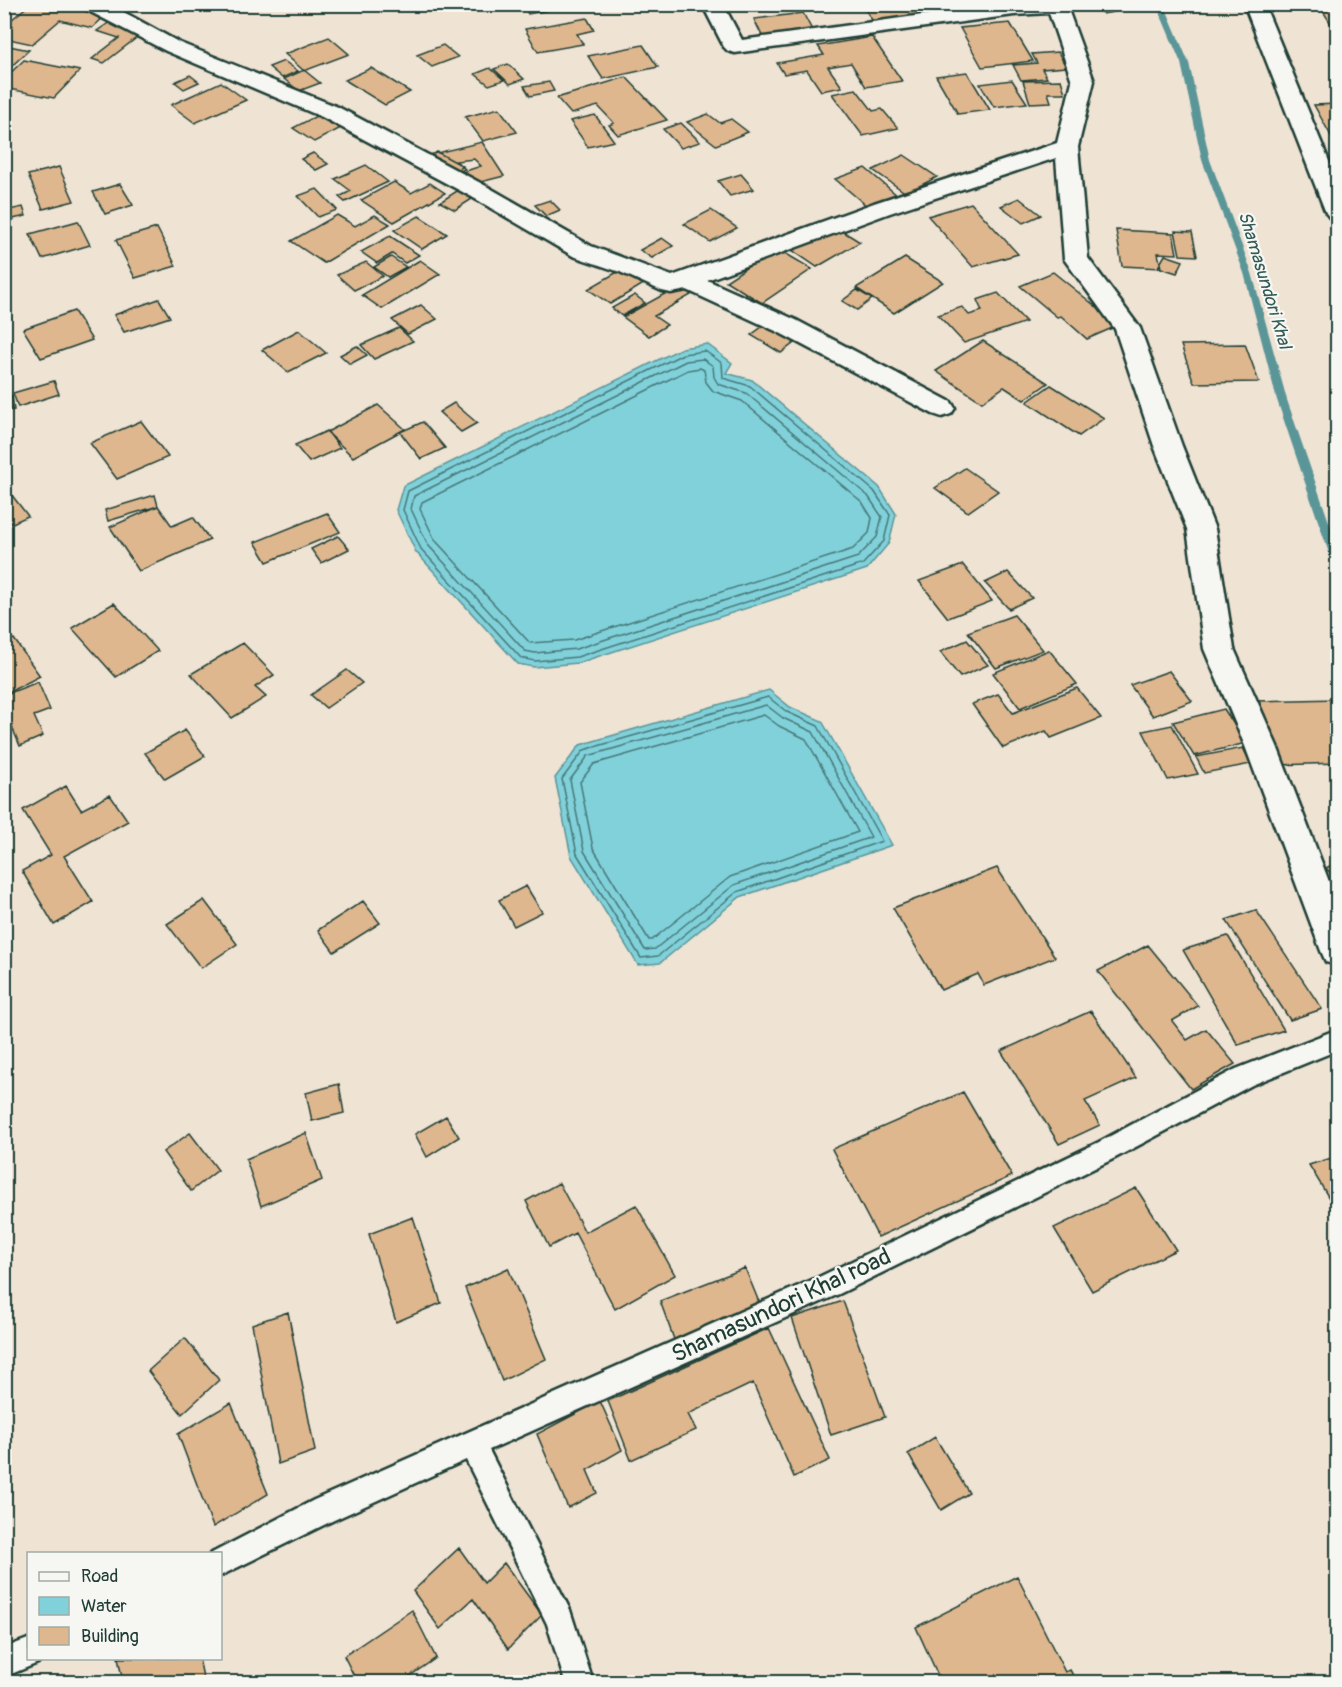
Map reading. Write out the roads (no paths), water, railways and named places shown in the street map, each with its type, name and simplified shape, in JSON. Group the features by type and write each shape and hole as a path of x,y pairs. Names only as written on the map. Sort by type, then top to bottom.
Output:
{"street":[{"path":"90,4 173,47 330,112 480,192 582,251 629,267 671,285 690,282 776,321 942,408"},
{"path":"712,4 735,46 1056,5 1083,81 1067,147 1077,259 1127,328 1168,446 1201,528 1219,649 1261,746 1338,951"},
{"path":"1254,4 1338,213"},
{"path":"671,285 882,208 1067,147"}],"lane":[{"name":"Shamasundori Khal road","path":"222,1561 324,1510 830,1285 1107,1150 1244,1077 1338,1039"},
{"path":"472,1444 560,1620 579,1683"},
{"path":"4,1663 27,1653"}],"water":[{"path":"707,344 732,363 726,373 752,380 879,487 896,514 889,543 867,569 578,663 534,667 518,664 416,552 396,510 403,486 682,348"},
{"path":"769,690 790,707 822,721 892,845 740,897 660,963 638,965 571,856 555,778 580,745"}],"waterway":[{"name":"Shamasundori Khal","path":"1160,4 1185,63 1206,160 1248,273 1282,400 1338,565"}]}
